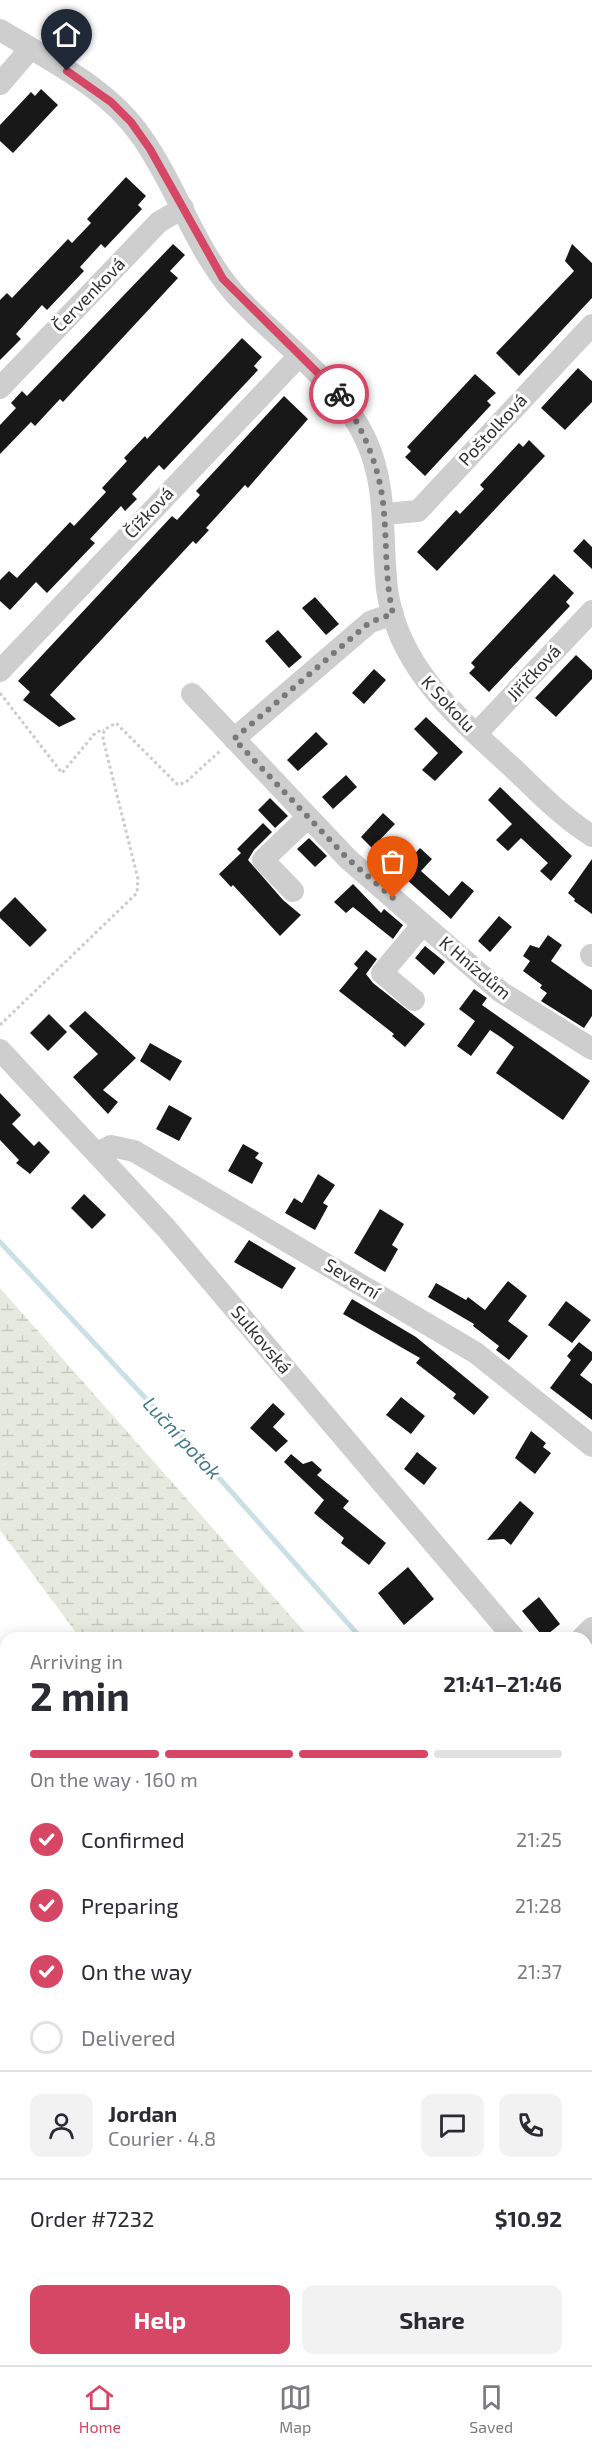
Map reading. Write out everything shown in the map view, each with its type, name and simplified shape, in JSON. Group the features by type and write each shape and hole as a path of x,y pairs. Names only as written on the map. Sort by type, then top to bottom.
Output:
{"street":[{"name":"K Sokolu","path":"0,30 92,87 121,111 150,149 223,279 339,395 352,413 377,469 385,514 387,588 403,643 417,670 435,694 476,734 567,819 592,836"},
{"path":"0,84 30,48"},
{"name":"Červenková","path":"0,388 159,222 183,208"},
{"name":"Poštolková","path":"385,514 418,511 592,325"},
{"name":"Čížková","path":"0,671 299,356"},
{"name":"Jiřičková","path":"476,734 592,611"},
{"path":"234,739 370,622 393,614"},
{"name":"K Hnízdům","path":"192,694 348,859 501,992 577,1042 592,1049"},
{"path":"293,891 263,860 308,817"},
{"path":"414,1000 382,973 423,924"},
{"name":"Sulkovská","path":"0,1050 166,1228 509,1632"},
{"name":"Severní","path":"98,1153 111,1146 134,1151 456,1341 476,1353 592,1446"}],"path":[{"path":"0,693 62,773 96,732 116,723 178,785 186,782 234,739"},
{"path":"0,1025 137,893 138,879 103,739 104,730"}],"green space":[{"path":"0,1288 305,1632 76,1632 0,1530"}],"building":[{"path":"41,89 58,105 13,153 0,141 0,125 31,92 35,96"},
{"path":"126,177 146,196 138,205 142,209 105,248 101,244 80,267 84,271 47,310 42,305 16,334 21,339 0,360 0,300 7,293 12,298 68,239 72,243 91,223 87,219"},
{"path":"173,244 185,255 170,271 178,278 63,402 60,399 35,426 31,422 0,454 0,425 16,408 11,403 22,391 27,396"},
{"path":"572,244 592,263 592,298 519,376 496,353 574,271 565,261"},
{"path":"242,338 262,357 254,366 258,370 164,470 159,465 132,494 137,499 125,511 121,506 90,539 95,543 47,593 36,582 10,610 0,601 0,580 9,571 17,578 70,522 74,526 106,492 102,488 127,461 124,458 145,436 147,439"},
{"path":"578,368 592,381 592,402 565,430 541,408"},
{"path":"475,374 496,393 487,401 491,405 425,476 405,457 411,451 407,447"},
{"path":"284,396 308,419 248,488 245,485 206,528 209,530 196,544 193,541 50,695 76,719 59,727 23,700 30,692 18,681 172,516 177,520 200,495 196,491"},
{"path":"529,440 545,456 437,571 417,552 456,510 460,514 484,489 480,485 519,443 523,447"},
{"path":"584,539 592,547 592,569 573,551"},
{"path":"554,574 574,593 566,602 570,606 489,692 469,673 475,667 471,663"},
{"path":"315,597 339,624 326,635 302,608"},
{"path":"278,630 302,657 289,668 265,641"},
{"path":"576,655 592,670 592,679 556,717 535,698"},
{"path":"374,669 386,680 364,704 352,693"},
{"path":"426,717 463,752 435,781 422,770 438,753 414,729"},
{"path":"316,732 328,744 298,771 287,760"},
{"path":"346,775 357,787 333,809 322,797"},
{"path":"500,787 572,856 551,881 540,871 548,863 521,838 508,851 496,840 512,824 488,800"},
{"path":"270,798 288,816 275,828 258,810"},
{"path":"383,813 395,824 372,848 361,837"},
{"path":"263,823 272,832 254,850 248,860 283,900 301,915 280,936 233,885 231,887 219,874 241,853 237,849"},
{"path":"309,838 327,856 315,867 297,849"},
{"path":"420,848 432,859 421,871 449,896 462,881 474,891 451,919 398,872"},
{"path":"592,859 592,914 574,901 575,899 568,893"},
{"path":"353,884 381,913 384,909 403,925 393,939 353,907 346,913 334,902"},
{"path":"15,897 47,930 30,947 0,918 0,912"},
{"path":"499,916 512,927 490,952 478,941"},
{"path":"548,935 562,945 551,961 592,990 592,1016 584,1028 541,1001 547,993 540,988 542,985 523,971 530,961 523,956 530,945 539,948"},
{"path":"425,946 445,962 434,975 415,958"},
{"path":"366,950 377,959 366,974 373,983 425,1024 405,1047 392,1036 394,1034 339,991 358,968 354,964"},
{"path":"474,989 487,998 482,1005 590,1081 563,1120 496,1073 514,1047 502,1038 490,1030 471,1056 457,1046 475,1021 459,1009"},
{"path":"85,1011 136,1058 103,1090 118,1102 108,1114 73,1077 98,1054 69,1026"},
{"path":"49,1014 67,1032 48,1051 30,1033"},
{"path":"150,1043 182,1061 170,1081 140,1061"},
{"path":"0,1093 21,1115 12,1124 34,1146 39,1141 50,1152 30,1174 16,1163 19,1160 0,1140"},
{"path":"169,1105 192,1118 179,1141 156,1129"},
{"path":"243,1144 259,1153 255,1158 263,1163 252,1184 228,1171"},
{"path":"318,1174 335,1185 323,1203 328,1206 315,1230 285,1213 294,1198 302,1203"},
{"path":"84,1194 106,1215 92,1229 71,1208"},
{"path":"380,1209 404,1224 392,1245 398,1249 385,1272 354,1253"},
{"path":"249,1240 296,1268 282,1289 234,1262"},
{"path":"508,1281 527,1296 508,1321 528,1336 509,1360 496,1350 499,1346 473,1326 474,1324 428,1297 436,1283 466,1300 468,1297 485,1310"},
{"path":"352,1299 416,1337 489,1397 474,1415 453,1398 456,1394 416,1363 420,1358 343,1314"},
{"path":"566,1301 591,1320 572,1343 548,1325"},
{"path":"579,1342 592,1352 592,1360 580,1375 592,1384 592,1420 550,1388 571,1360 567,1356"},
{"path":"401,1397 425,1416 411,1434 386,1415"},
{"path":"273,1403 285,1414 273,1427 288,1441 276,1452 250,1428"},
{"path":"531,1431 546,1443 543,1447 551,1453 535,1474 515,1458"},
{"path":"417,1452 437,1468 424,1485 404,1469"},
{"path":"291,1454 303,1464 312,1461 322,1470 317,1475 349,1501 343,1508 386,1543 369,1565 341,1543 344,1538 314,1513 324,1500 284,1462"},
{"path":"520,1501 534,1513 511,1545 504,1539 487,1540"},
{"path":"408,1567 434,1599 404,1625 378,1593"},
{"path":"539,1597 560,1624 550,1632 539,1632 522,1611"}],"waterway":[{"name":"Luční potok","path":"0,1242 205,1462 356,1632"}],"way so far":[{"path":"339,394 365,438 377,469 385,514 387,588 393,614 370,622 234,739 348,859 393,898"}],"route":[{"path":"67,71 99,92 131,122 150,149 223,279 235,294 339,394"}]}
